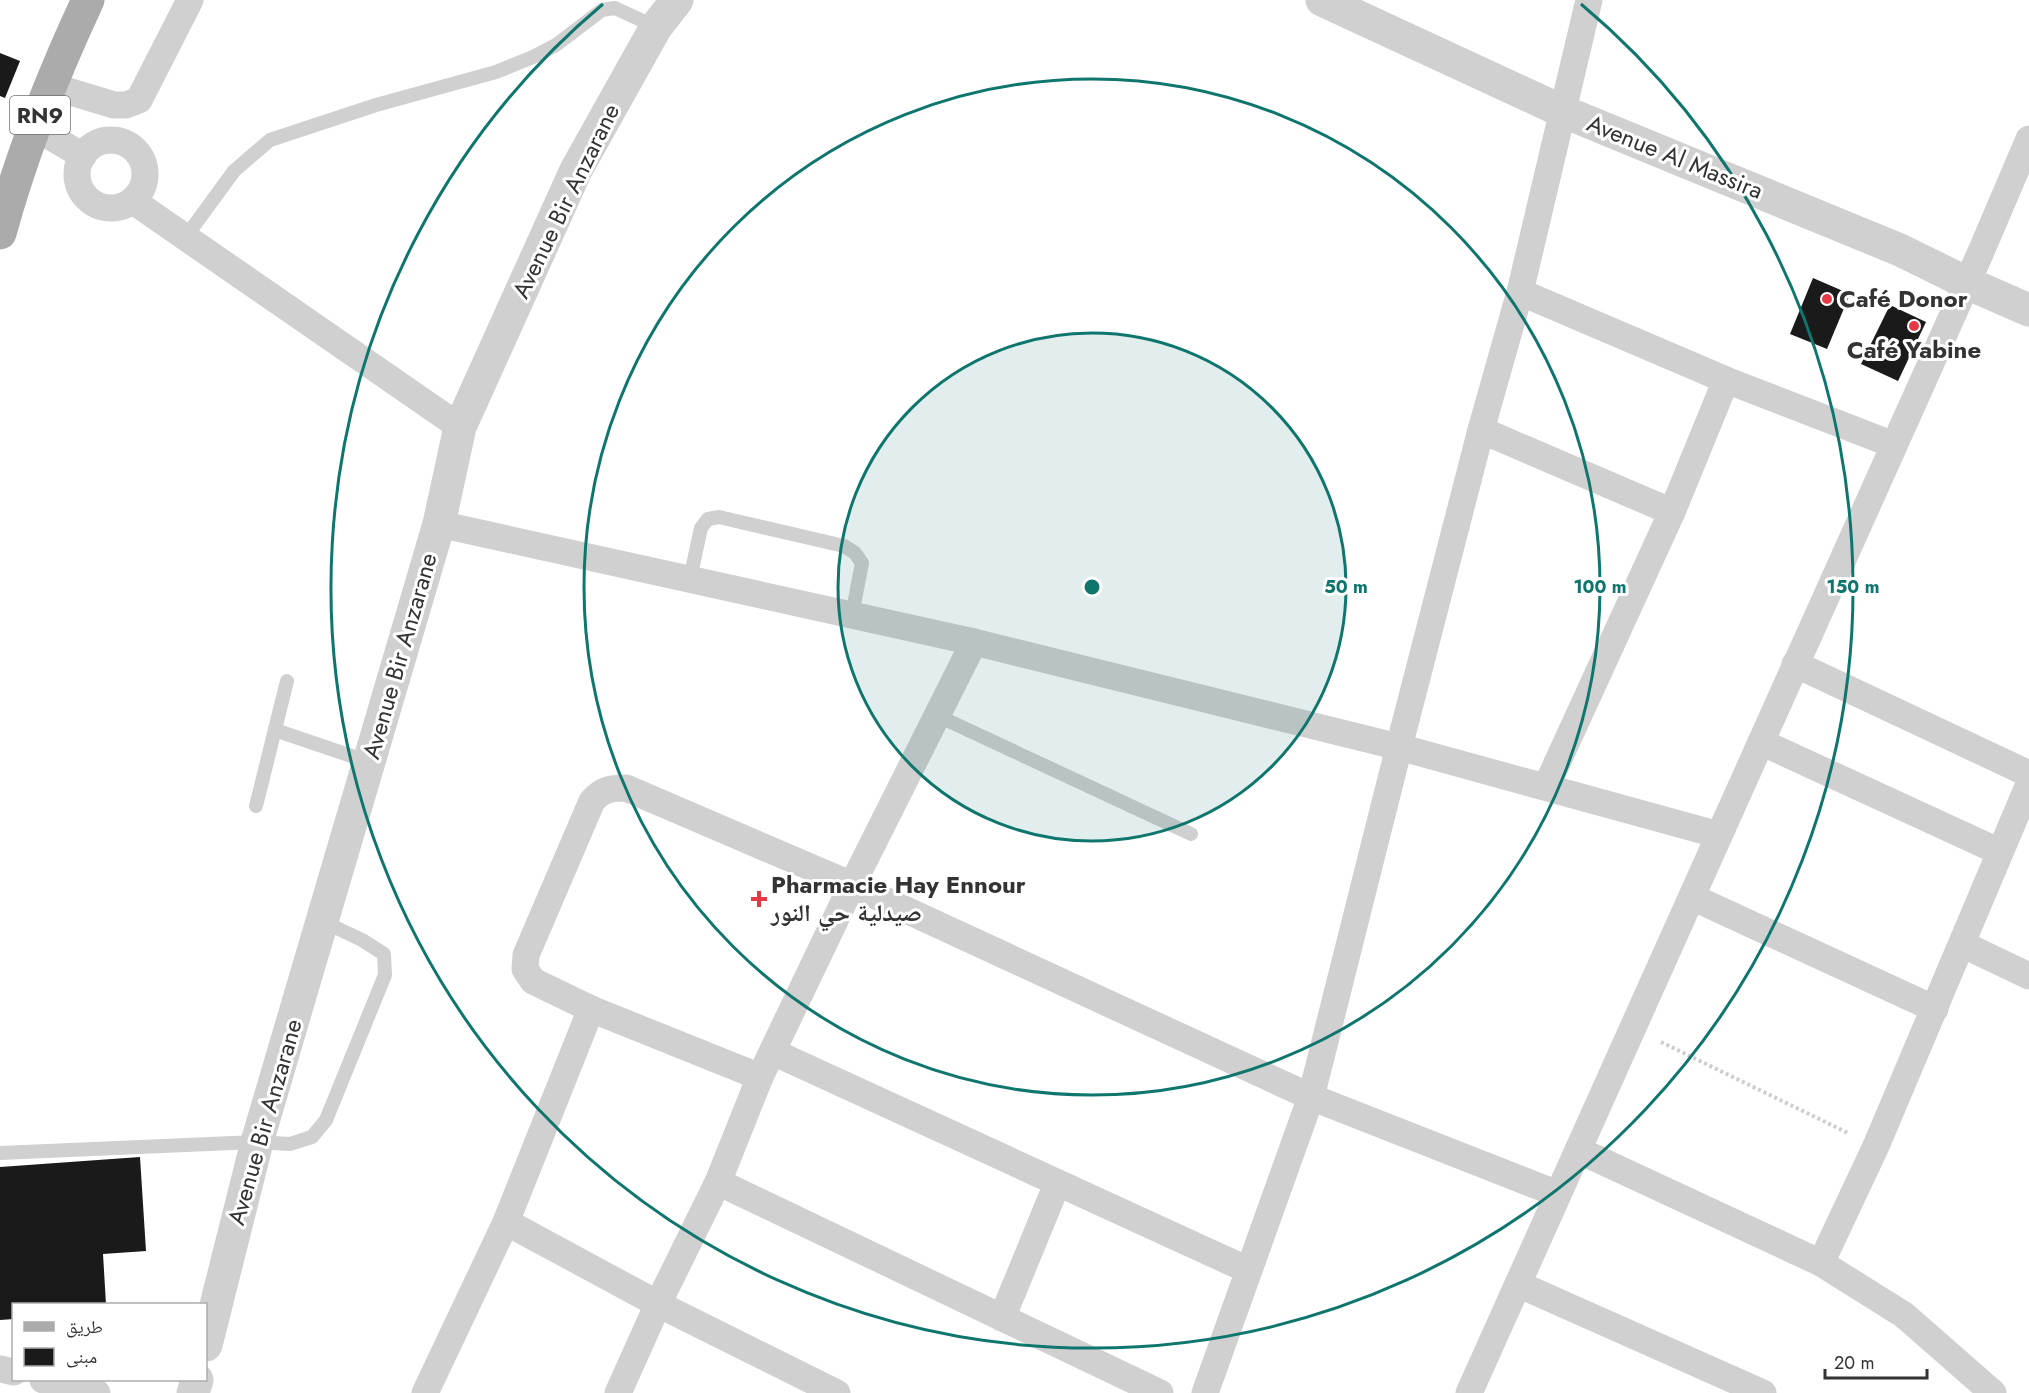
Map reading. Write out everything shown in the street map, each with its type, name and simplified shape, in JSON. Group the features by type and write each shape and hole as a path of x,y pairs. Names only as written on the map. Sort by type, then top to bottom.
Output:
{"main road":[{"name":"RN9","path":"0,233 11,193 51,86 88,0"}],"street":[{"path":"51,86 114,105 126,105 139,100 190,0"},
{"name":"Avenue Bir Anzarane","path":"207,1341 257,1142 440,524 460,427 576,170 656,27 677,0"},
{"name":"Avenue Al Massira","path":"1322,0 1562,111 1900,250 2029,310"},
{"path":"1205,1393 1311,1097 1480,430 1520,292 1589,0"},
{"path":"36,128 83,156"},
{"path":"109,139 130,145 144,162 145,183 133,201 113,209 92,204 79,187 77,165 83,156 89,147 109,139"},
{"path":"1469,1393 2029,139"},
{"path":"133,201 460,427"},
{"path":"1520,292 1726,380 1894,445"},
{"path":"1546,788 1672,512 1726,380"},
{"path":"1480,430 1672,512"},
{"path":"440,524 974,642 1398,747 1719,835"},
{"path":"618,1393 658,1304 718,1182 760,1077 852,885 974,642"},
{"path":"1795,664 2029,774"},
{"path":"1761,742 2000,852"},
{"path":"1821,1263 1876,1146 2029,784"},
{"path":"760,1077 591,1010 532,981 525,969 526,955 592,801 601,791 626,788 852,885 1311,1097 1558,1194"},
{"path":"1692,897 1935,1009"},
{"path":"1962,944 2029,976"},
{"path":"425,1393 506,1222 591,1010"},
{"path":"773,1052 1248,1270"},
{"path":"1578,1150 1821,1263 1904,1315 1993,1393"},
{"path":"718,1182 1160,1393"},
{"path":"1002,1318 1058,1184"},
{"path":"506,1222 810,1388 837,1393"},
{"path":"1518,1284 1721,1384 1763,1393"},
{"path":"47,1381 96,1393"}],"lane":[{"path":"185,238 234,171 270,140 376,105 496,72 556,45 602,10 615,8 656,27"},
{"path":"690,579 701,528 708,519 719,517 844,546 855,553 862,564 852,615"},
{"path":"256,806 287,681"},
{"path":"938,716 1191,834"},
{"path":"275,730 369,762"},
{"path":"0,1153 257,1142 290,1144 312,1137 326,1120 385,975 384,954 362,940 322,921"}],"path":[{"path":"1633,1028 1876,1146"}],"building":[{"path":"0,53 20,61 5,98 0,96"},
{"path":"1813,278 1850,294 1827,349 1790,334"},
{"path":"1890,305 1926,322 1898,381 1861,364"},
{"path":"140,1157 146,1251 103,1254 106,1303 12,1303 12,1319 0,1320 0,1167"}],"place":[{"name":"Café Donor","path":"1827,299"},
{"name":"Café Yabine","path":"1914,326"},
{"name":"Pharmacie Hay Ennour صيدلية حي النور","path":"759,899"}]}
